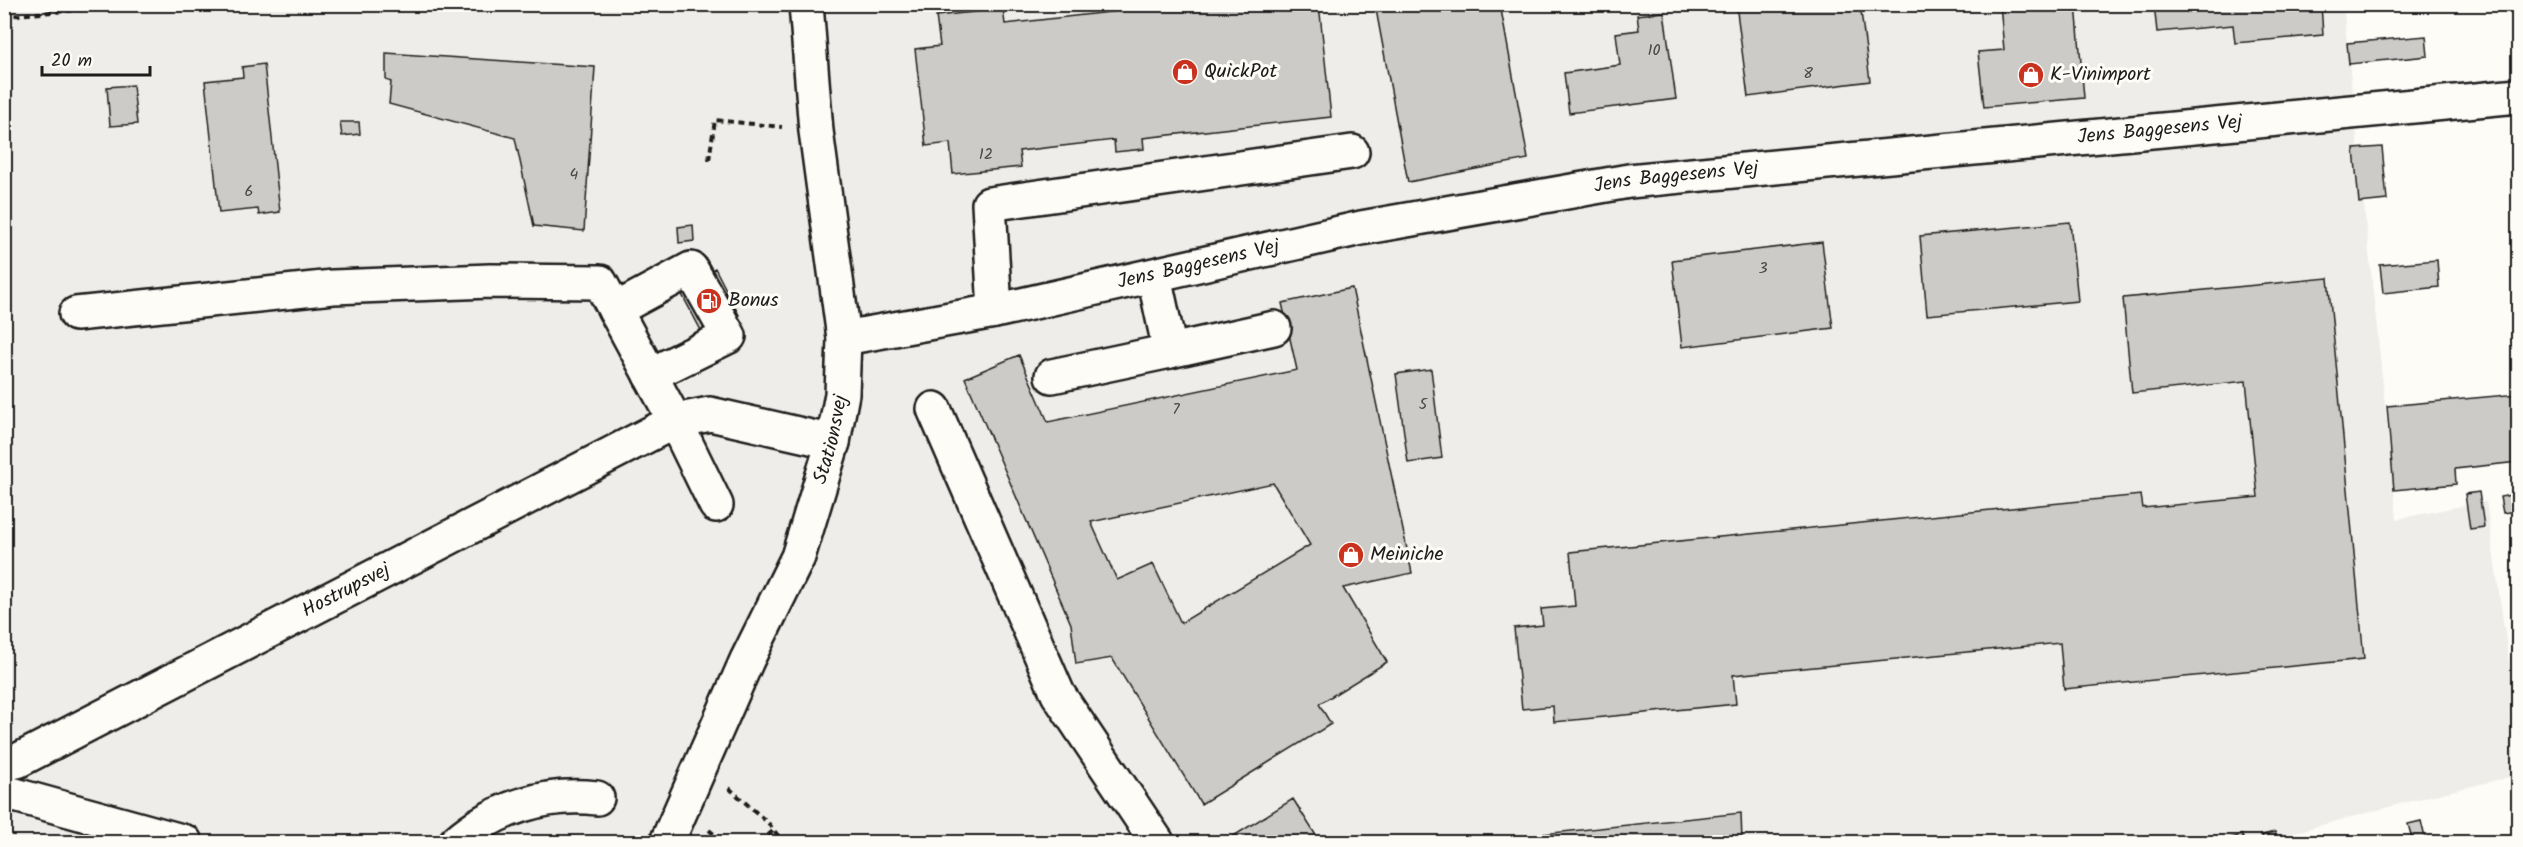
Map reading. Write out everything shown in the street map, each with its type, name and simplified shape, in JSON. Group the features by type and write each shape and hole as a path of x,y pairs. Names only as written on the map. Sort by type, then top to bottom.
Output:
{"street":[{"name":"Stationsvej","path":"667,843 747,660 798,557 833,442 842,394 844,338 816,131 806,4"},
{"name":"Jens Baggesens Vej","path":"844,338 995,311 1361,228 1629,181 2518,96"},
{"path":"995,311 989,204 1352,152"},
{"path":"615,310 692,269 729,336 650,375"},
{"path":"1154,276 1170,351"},
{"path":"76,314 333,287 490,281 600,282 675,421 716,505"},
{"path":"1052,376 1274,328"},
{"path":"934,410 1058,694 1157,843"},
{"name":"Hostrupsvej","path":"11,762 675,421 710,414 833,442"},
{"path":"4,792 185,843"},
{"path":"456,843 472,829 529,802 551,797 597,798"}],"path":[{"path":"4,16 149,4"},
{"path":"709,160 715,120 816,131"},
{"path":"700,768 735,793 774,830 783,843"},
{"path":"760,843 774,830"}],"shaded area":[{"path":"5,4 2343,5 2397,519 2486,501 2518,726 2518,775 2259,842 5,842"}],"building":[{"path":"1180,4 1319,4 1331,117 1143,138 1144,149 1115,152 1114,140 1019,151 1021,167 953,174 950,143 926,146 915,49 940,46 936,16 1003,9 1005,24"},
{"path":"1375,4 1500,4 1528,159 1408,182"},
{"path":"1736,4 1860,4 1870,81 1748,97"},
{"name":"K-Vinimport","path":"2000,4 2076,4 2084,98 1984,107 1978,52 2004,50"},
{"path":"2154,4 2321,4 2323,35 2235,43 2233,25 2157,32"},
{"path":"1664,12 1676,99 1569,113 1564,73 1620,65 1616,33 1639,30 1637,15"},
{"path":"2426,36 2428,56 2349,64 2347,43"},
{"path":"386,53 595,67 584,231 534,226 515,138 389,104 391,82 386,80"},
{"path":"264,64 280,212 259,215 258,209 219,213 205,81 243,77 242,67"},
{"path":"133,85 137,124 110,126 107,87"},
{"path":"340,122 359,122 360,134 342,136"},
{"path":"2382,147 2387,200 2359,203 2354,149"},
{"path":"2070,222 2078,301 1927,315 1920,236"},
{"path":"693,225 694,241 679,243 678,227"},
{"path":"1822,242 1833,328 1682,347 1672,260"},
{"path":"2437,260 2439,287 2383,293 2380,265"},
{"name":"Bonus","path":"715,268 739,315 703,334 678,287"},
{"path":"2328,278 2364,659 2064,689 2060,643 1733,675 1736,704 1554,722 1553,706 1522,709 1514,628 1543,625 1541,609 1575,606 1570,552 2141,495 2143,508 2258,497 2246,381 2132,393 2123,298"},
{"name":"Meiniche","path":"1352,288 1412,573 1343,588 1387,662 1319,704 1331,724 1201,804 1112,658 1076,664 1071,624 965,378 1019,355 1048,422 1297,370 1282,303","holes":["1273,483 1310,545 1181,623 1153,564 1117,580 1091,522"]},
{"path":"1431,369 1442,458 1408,463 1396,374"},
{"path":"2518,394 2518,462 2455,469 2456,484 2394,490 2387,406"},
{"path":"2479,492 2484,527 2470,529 2465,494"},
{"path":"2516,494 2518,511 2503,513 2500,497"},
{"path":"1293,799 1317,837 1309,842 1224,842"},
{"path":"1741,813 1742,842 1468,842"},
{"path":"2421,821 2426,842 2413,842 2408,824"},
{"path":"2275,832 2278,842 2264,842 2262,835"},
{"path":"2242,835 2244,842 2229,842 2228,839"}],"place":[{"name":"QuickPot","path":"1185,72"},
{"name":"K-Vinimport","path":"2031,75"},
{"name":"Bonus","path":"709,301"},
{"name":"Meiniche","path":"1351,555"}]}
